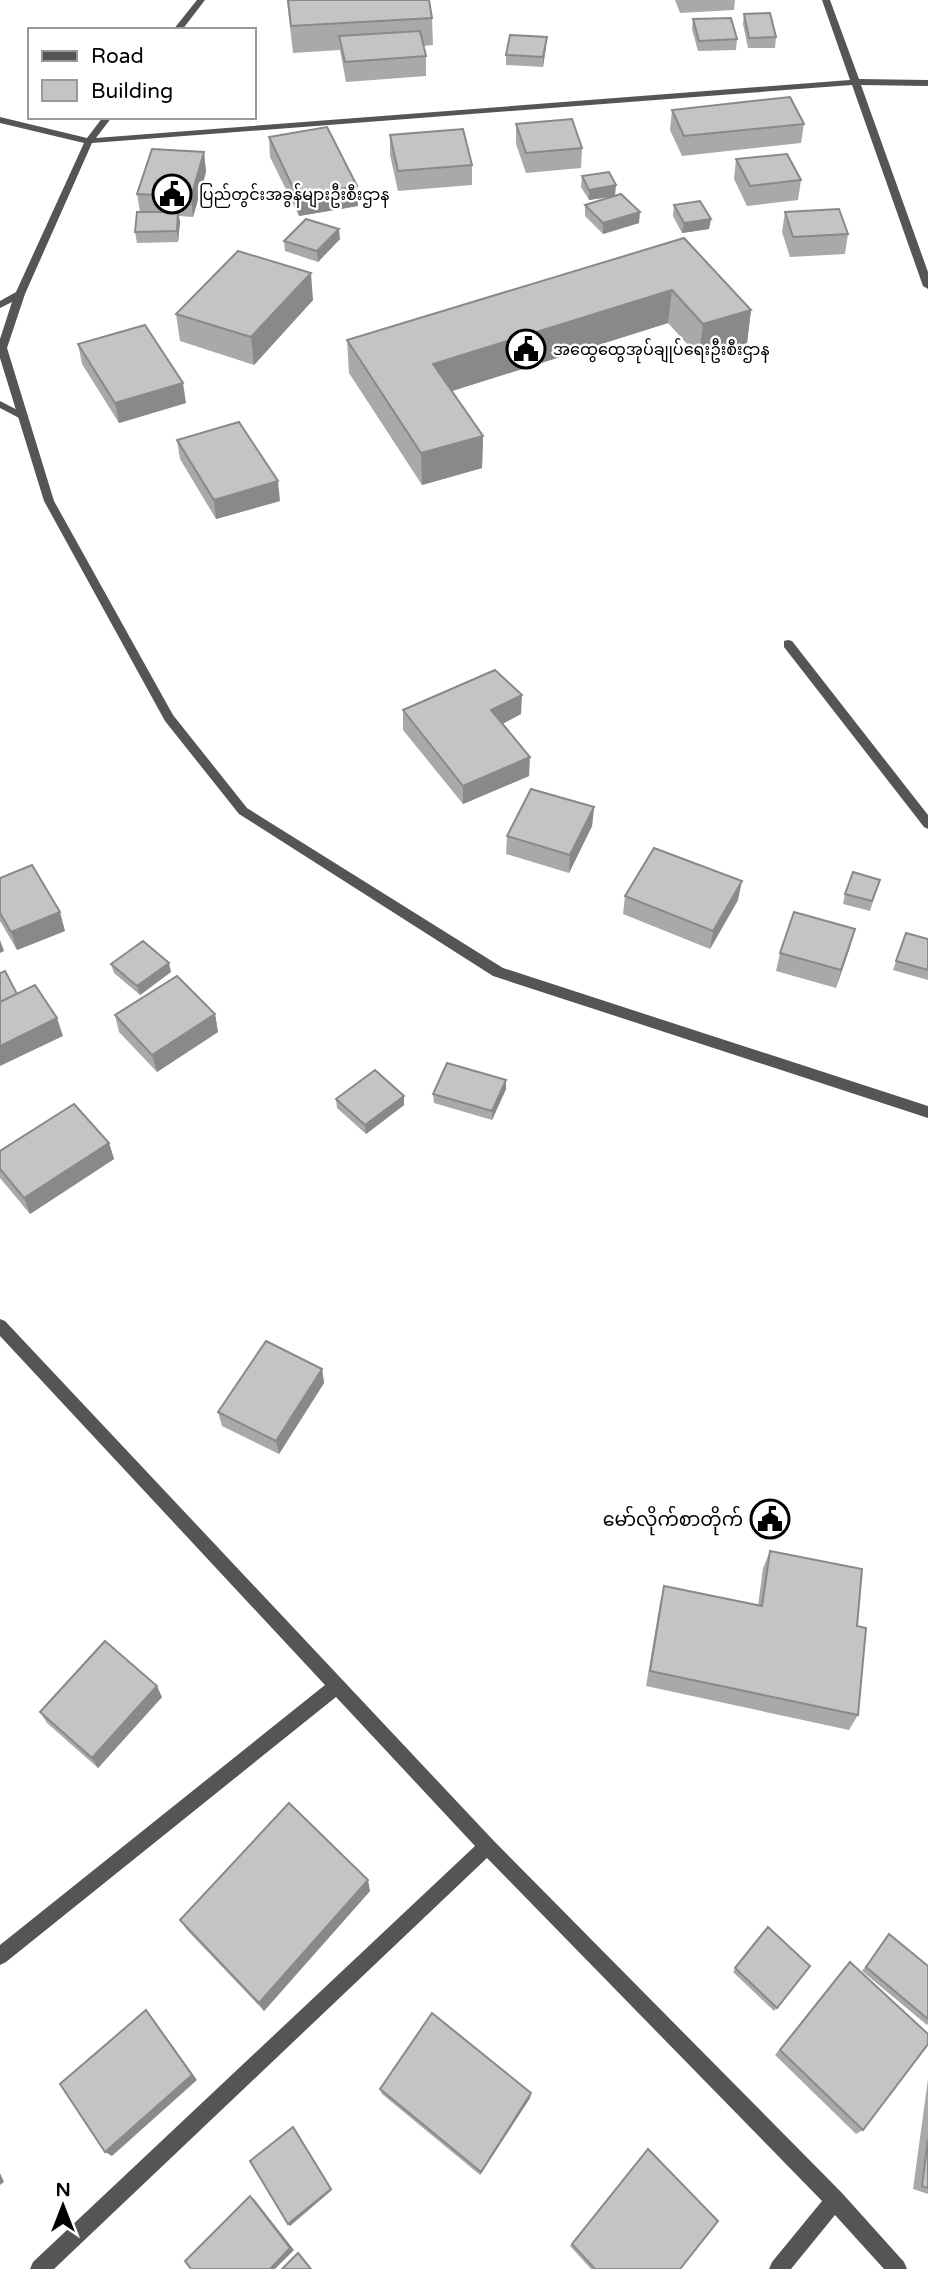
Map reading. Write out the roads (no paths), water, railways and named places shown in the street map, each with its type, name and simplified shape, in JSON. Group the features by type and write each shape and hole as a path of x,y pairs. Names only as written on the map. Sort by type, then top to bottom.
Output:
{"street":[{"path":"179,28 201,0"},
{"path":"826,0 928,286"},
{"path":"0,120 89,141 855,82 928,83"},
{"path":"106,119 89,141 20,294 2,348 49,501 169,718 243,811 498,972 928,1112"},
{"path":"0,305 20,294"},
{"path":"0,404 23,417"},
{"path":"788,645 928,824"},
{"path":"0,1326 487,1846 835,2200 897,2269"},
{"path":"0,1956 338,1685"},
{"path":"40,2269 487,1846"},
{"path":"779,2269 835,2200"}],"place":[{"name":"ပြည်တွင်းအခွန်များဦးစီးဌာန","path":"172,194"},
{"name":"အထွေထွေအုပ်ချုပ်ရေးဦးစီးဌာန","path":"526,349"},
{"name":"မော်လိုက်စာတိုက်","path":"770,1519"}]}
